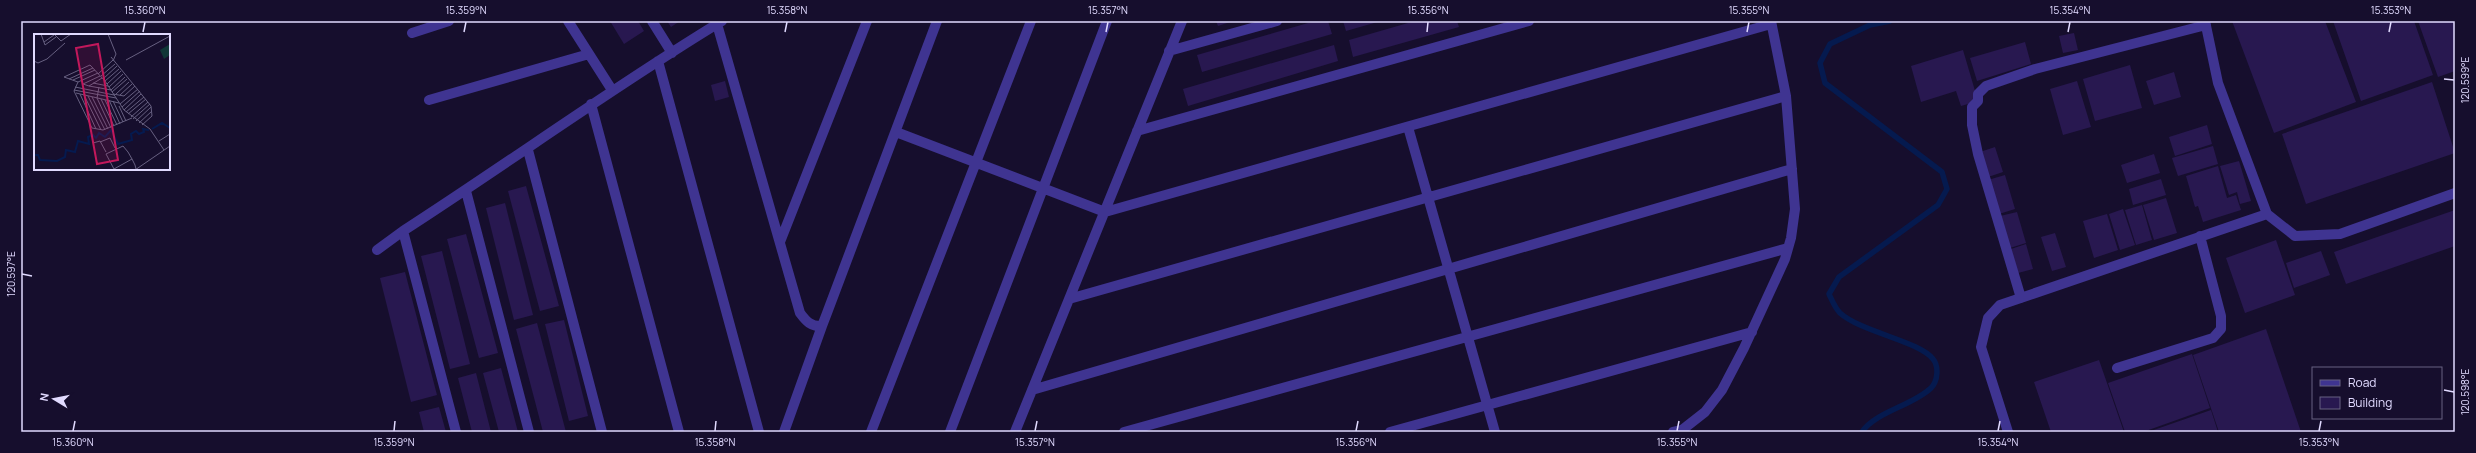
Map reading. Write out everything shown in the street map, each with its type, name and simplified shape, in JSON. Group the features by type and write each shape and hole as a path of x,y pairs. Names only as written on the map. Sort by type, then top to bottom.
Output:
{"street":[{"path":"412,33 449,21"},
{"path":"568,21 612,90"},
{"path":"652,21 672,53"},
{"path":"780,242 867,21"},
{"path":"784,432 822,326 937,21"},
{"path":"871,432 1031,21"},
{"path":"950,432 1107,21"},
{"path":"1015,432 1182,21"},
{"path":"1169,51 1277,21"},
{"path":"1137,132 1529,21"},
{"path":"896,132 1105,212 1408,128 1771,22 1786,96 1792,169 1795,209 1788,248 1752,332 1722,390 1704,412 1682,430 1673,432"},
{"path":"377,250 403,231 528,150 612,90 720,23 800,313 814,326 822,326"},
{"path":"2021,298 1976,147 1972,125 1972,107 1978,101 1978,94 1986,86 2034,69 2206,23 2218,83 2267,214 2295,236 2340,234 2455,194"},
{"path":"429,100 589,54"},
{"path":"658,61 758,432"},
{"path":"1069,299 1786,96"},
{"path":"591,104 679,432"},
{"path":"1408,128 1495,432"},
{"path":"528,150 602,432"},
{"path":"1032,390 1792,169"},
{"path":"466,191 529,432"},
{"path":"2008,432 1981,347 1988,318 2000,305 2267,214"},
{"path":"403,231 456,432"},
{"path":"2117,368 2213,338 2221,329 2221,316 2200,236"},
{"path":"1124,432 1788,248"},
{"path":"1390,432 1752,332"}],"building":[{"path":"610,21 638,21 644,31 624,44"},
{"path":"667,21 680,21 671,27"},
{"path":"1216,21 1233,21 1218,26"},
{"path":"1315,21 1328,21 1332,34 1202,72 1197,55"},
{"path":"1343,21 1381,21 1346,31"},
{"path":"1415,21 1457,21 1459,27 1353,57 1349,40"},
{"path":"2232,21 2325,21 2356,102 2274,133"},
{"path":"2333,21 2414,21 2433,75 2361,101"},
{"path":"2418,21 2455,21 2455,71 2438,77"},
{"path":"2074,33 2078,50 2063,53 2059,36"},
{"path":"2025,42 2031,64 1977,81 1970,58"},
{"path":"1334,45 1338,61 1188,106 1183,89"},
{"path":"1963,50 1978,101 1961,106 1956,91 1921,102 1911,66"},
{"path":"2130,65 2142,108 2095,121 2083,79"},
{"path":"2174,72 2181,97 2154,105 2146,81"},
{"path":"725,81 729,97 715,101 711,85"},
{"path":"2077,81 2091,127 2063,135 2050,89"},
{"path":"2432,82 2455,153 2306,204 2282,134"},
{"path":"2207,125 2212,144 2175,156 2169,137"},
{"path":"2213,146 2218,164 2178,176 2172,158"},
{"path":"1995,147 2003,172 1988,177 1980,152"},
{"path":"2154,154 2160,173 2127,183 2121,165"},
{"path":"2239,161 2251,201 2240,204 2237,192 2229,195 2220,166"},
{"path":"2218,166 2227,198 2236,195 2241,210 2203,222 2198,206 2195,207 2186,176"},
{"path":"2005,175 2015,209 1999,214 1988,180"},
{"path":"2161,179 2166,195 2133,205 2129,189"},
{"path":"526,186 559,306 540,311 508,191"},
{"path":"2166,198 2177,233 2154,240 2143,205"},
{"path":"505,203 533,315 514,320 486,208"},
{"path":"2142,205 2152,240 2136,245 2125,210"},
{"path":"2123,209 2135,245 2120,250 2109,214"},
{"path":"2455,210 2455,246 2346,284 2334,252"},
{"path":"2017,212 2026,243 2010,248 2000,216"},
{"path":"2107,214 2118,250 2094,258 2083,221"},
{"path":"2055,233 2066,267 2052,271 2041,237"},
{"path":"466,234 498,353 479,358 447,239"},
{"path":"2276,240 2295,295 2245,313 2226,258"},
{"path":"2026,244 2033,269 2018,273 2011,249"},
{"path":"442,251 470,364 450,369 421,256"},
{"path":"2321,251 2330,275 2294,288 2286,263"},
{"path":"405,272 437,395 411,402 380,278"},
{"path":"564,320 588,416 569,421 545,324"},
{"path":"537,323 566,432 543,432 516,329"},
{"path":"2266,329 2301,432 2219,432 2193,355"},
{"path":"2192,354 2210,408 2143,432 2125,432 2108,383"},
{"path":"2099,360 2124,432 2051,432 2034,382"},
{"path":"501,368 518,432 499,432 483,373"},
{"path":"476,373 491,432 472,432 458,378"},
{"path":"439,407 446,432 424,432 419,412"},
{"path":"2211,410 2218,432 2148,432"}],"waterway":[{"path":"1862,432 1876,419 1924,394 1935,382 1937,374 1935,362 1926,353 1916,347 1849,320 1838,311 1829,294 1839,277 1938,205 1947,189 1942,172 1825,83 1820,63 1830,44 1870,25 1890,21"}]}
